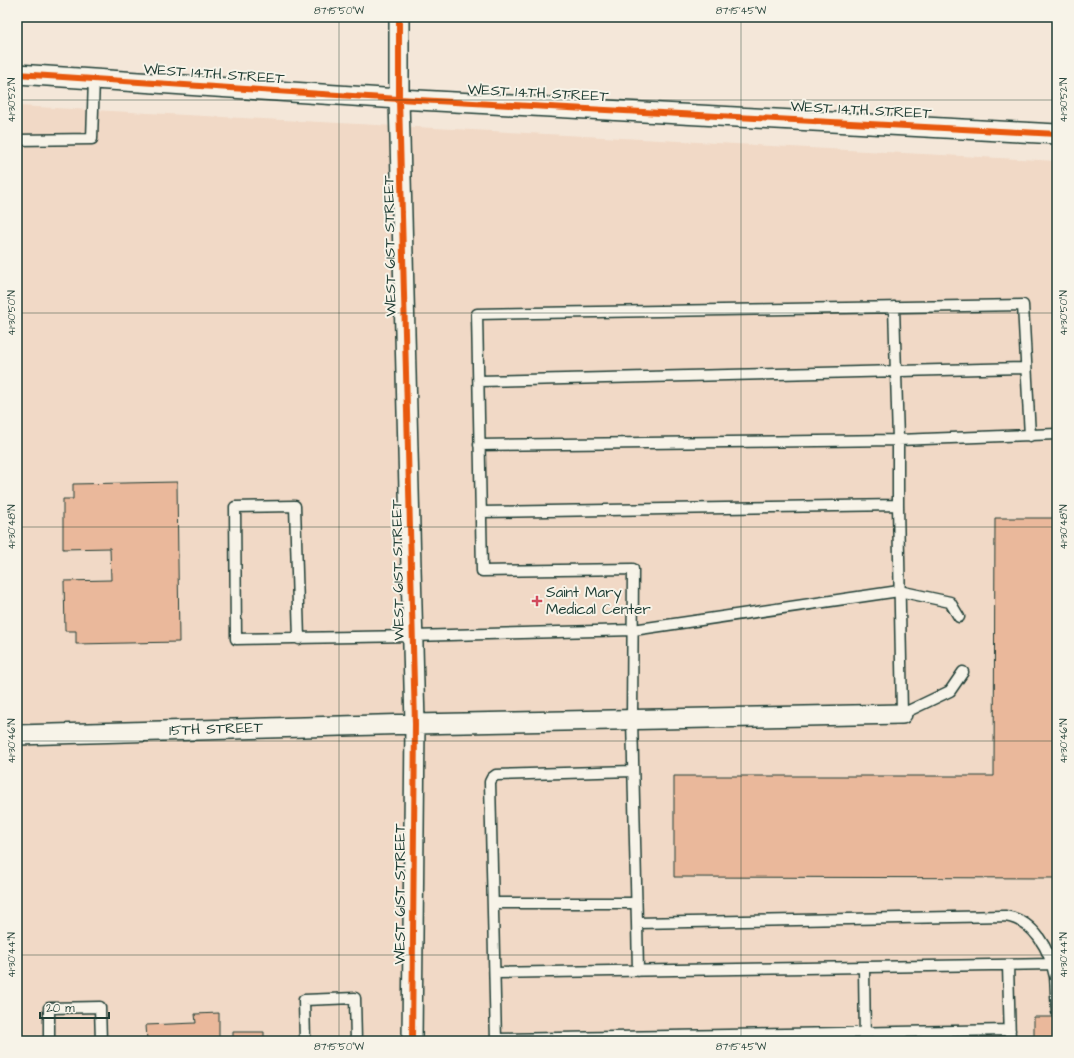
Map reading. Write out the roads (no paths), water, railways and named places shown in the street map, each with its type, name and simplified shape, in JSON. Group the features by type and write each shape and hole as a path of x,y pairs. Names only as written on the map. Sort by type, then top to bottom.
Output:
{"street":[{"name":"WEST 61ST STREET","path":"399,17 399,99 415,724 412,1041"},
{"name":"WEST 14TH STREET","path":"17,74 399,99 1057,134"},
{"name":"15TH STREET","path":"17,735 415,724 902,714"}],"lane":[{"path":"17,140 92,139 94,79"},
{"path":"638,971 632,719 633,569 482,571 477,314 1024,305 1030,436"},
{"path":"894,307 898,440 902,714 950,691 963,672"},
{"path":"478,381 1026,368"},
{"path":"479,445 898,440 1057,434"},
{"path":"481,512 898,505"},
{"path":"299,639 295,506 235,507 236,639 299,639 633,630 899,590 950,602 959,617"},
{"path":"633,771 496,775 492,778 490,782 496,1040 865,1037 1010,1030"},
{"path":"493,903 636,903"},
{"path":"637,923 1013,917 1032,929 1040,940 1052,964 1055,978 1057,1012"},
{"path":"495,973 1052,964"},
{"path":"1008,965 1010,1041"},
{"path":"864,968 865,1037"},
{"path":"305,1041 304,1000 355,998 356,1041"},
{"path":"49,1041 49,1008 100,1007 101,1041"}],"place":[{"name":"Saint Mary Medical Center","path":"537,601"}]}
